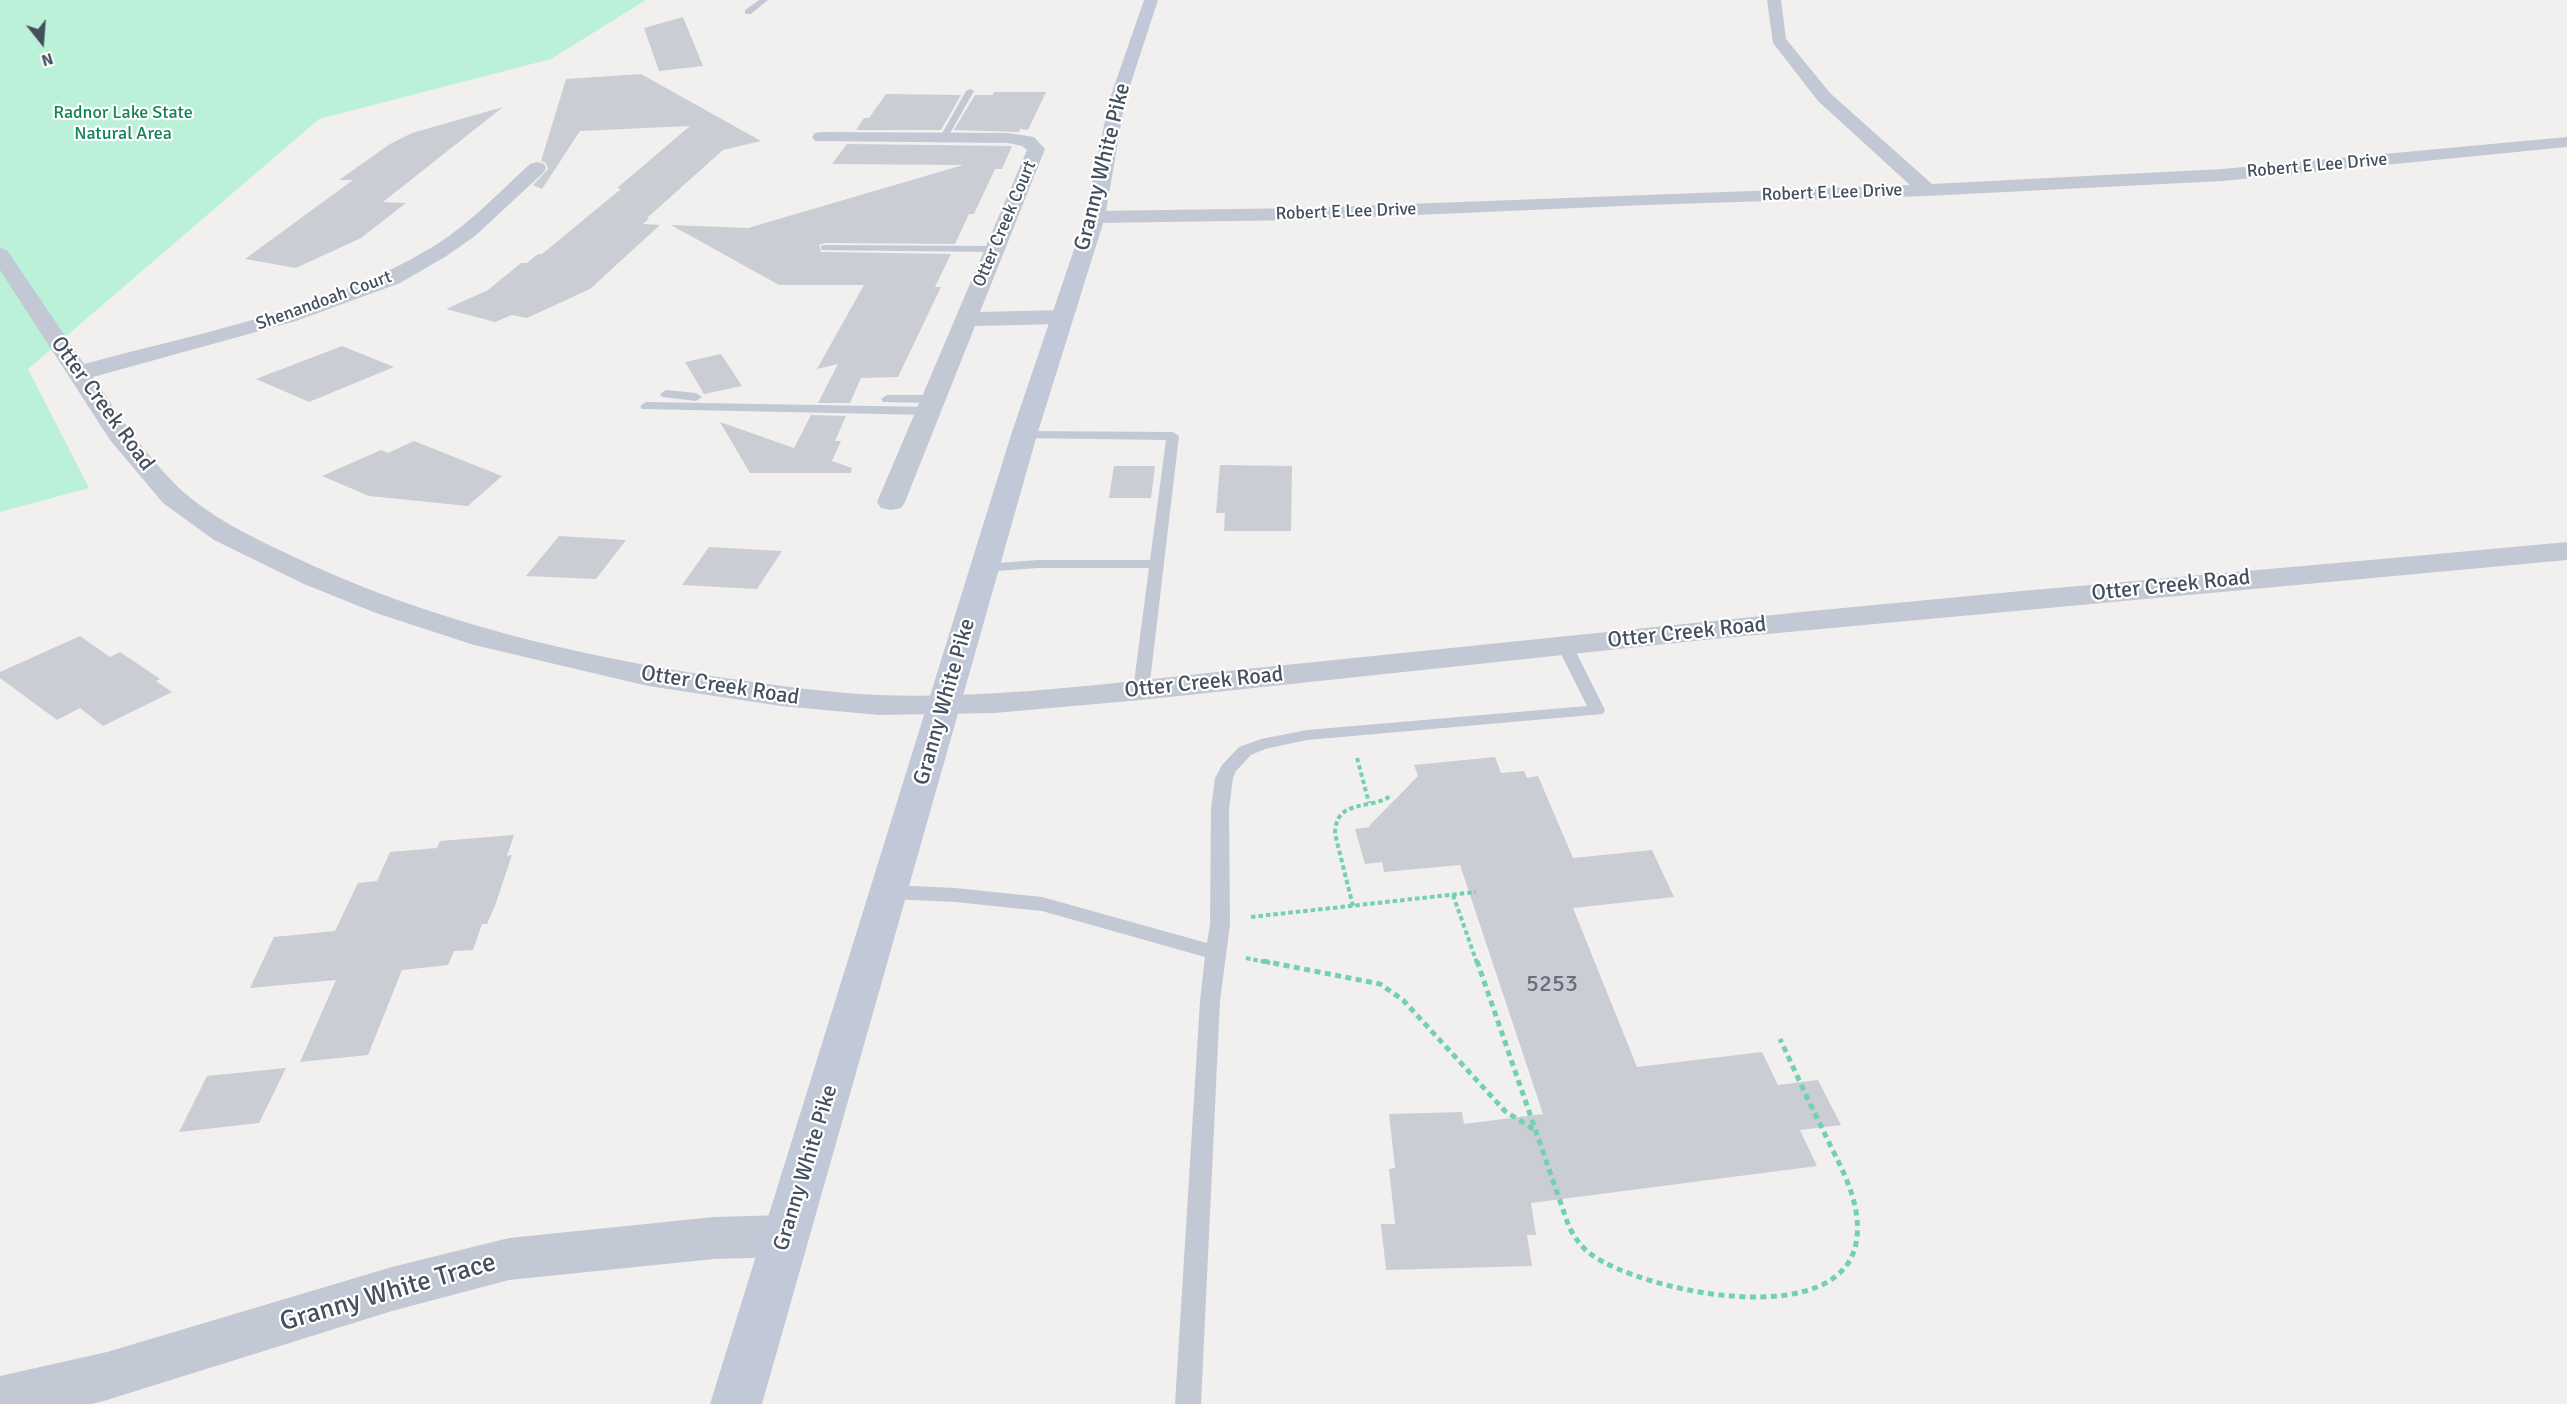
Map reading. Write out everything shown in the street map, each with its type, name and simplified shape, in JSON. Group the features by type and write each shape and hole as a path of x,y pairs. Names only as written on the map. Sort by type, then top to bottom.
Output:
{"main road":[{"name":"Granny White Pike","path":"736,1404 1024,435 1095,217 1117,101 1151,0"}],"street":[{"path":"1774,0 1778,40 1824,97 1927,190"},
{"name":"Otter Creek Court","path":"821,137 1020,139 1028,141 1036,149 964,319 891,502"},
{"name":"Robert E Lee Drive","path":"1095,217 1290,214 1651,198 1927,190 2222,175 2567,142"},
{"name":"Shenandoah Court","path":"79,373 288,316 392,278 468,232 537,168"},
{"name":"Otter Creek Road","path":"0,254 57,344 79,373 119,435 173,497 224,534 257,552 387,607 476,636 544,653 687,683 828,702 879,705 994,703 2240,579 2567,551"},
{"path":"964,319 1061,317"},
{"name":"Granny White Trace","path":"0,1401 106,1376 392,1289 509,1259 714,1238 785,1236"}],"lane":[{"path":"747,12 764,0"},
{"path":"944,137 970,91"},
{"path":"825,248 994,249"},
{"path":"666,394 787,403"},
{"path":"646,406 787,403 931,405"},
{"path":"1024,435 1173,436 1141,690"},
{"path":"984,568 1038,564 1158,564"},
{"path":"1188,1404 1210,1001 1220,921 1220,809 1224,778 1233,761 1245,751 1261,744 1349,731 1597,710 1565,646"},
{"path":"890,892 955,895 1042,904 1215,953"}],"path":[{"path":"1349,731 1369,804"},
{"path":"1353,906 1334,826 1338,815 1344,810 1388,799 1392,795"},
{"path":"1220,921 1476,892"},
{"path":"1453,895 1566,1223 1575,1239 1590,1255 1612,1268 1678,1288 1748,1298 1775,1295 1821,1283 1849,1262 1855,1247 1857,1212 1851,1190 1780,1039"},
{"path":"1215,953 1380,984 1403,1000 1505,1112 1536,1131"}],"green space":[{"name":"Radnor Lake State Natural Area","path":"0,0 646,0 551,59 319,119 28,369 89,488 0,512"}],"building":[{"path":"683,17 703,66 659,71 644,28"},
{"path":"641,74 761,141 723,150 647,218 649,219 643,224 660,225 590,289 527,318 512,315 495,322 446,309 488,290 521,263 527,263 538,254 542,254 621,189 617,188 690,126 580,131 542,189 533,185 548,169 546,163 541,161 566,79"},
{"path":"994,92 1046,92 1028,130 1020,129 1019,132 954,130 975,95 993,95"},
{"path":"886,94 961,95 941,130 856,130 864,118 869,118"},
{"path":"503,107 383,202 406,203 361,238 296,268 245,259 353,180 339,180 390,144 412,133"},
{"path":"847,144 1012,146 1002,169 995,169 974,214 969,214 955,244 825,243 819,245 821,252 951,254 935,287 941,287 898,377 861,378 850,403 818,403 838,364 817,369 864,285 779,285 671,225 748,228 963,165 832,164"},
{"path":"342,346 394,367 309,402 256,379"},
{"path":"721,354 742,386 704,394 685,362"},
{"path":"811,415 846,416 835,441 841,441 832,461 852,468 851,473 750,473 720,422 794,448"},
{"path":"414,441 502,476 468,506 369,496 322,476 381,450 388,453"},
{"path":"1220,465 1292,466 1291,531 1224,531 1225,513 1216,513"},
{"path":"1114,466 1155,466 1151,498 1109,498"},
{"path":"559,536 626,540 596,579 526,576"},
{"path":"709,547 782,551 757,589 682,585"},
{"path":"80,636 110,657 120,652 160,679 156,681 172,692 103,726 80,708 57,720 0,678 0,672"},
{"path":"1495,757 1501,773 1524,771 1527,778 1538,776 1573,858 1652,850 1674,897 1573,908 1637,1067 1762,1052 1778,1085 1818,1080 1841,1125 1800,1130 1817,1166 1531,1203 1536,1235 1527,1235 1532,1266 1386,1270 1381,1224 1395,1224 1389,1169 1395,1168 1389,1114 1462,1112 1464,1124 1543,1114 1460,865 1384,872 1382,862 1365,864 1355,829 1370,827 1418,776 1414,765"},
{"path":"514,835 507,856 512,855 496,903 487,924 482,924 473,950 454,951 448,965 402,970 368,1055 300,1062 336,980 250,988 274,937 335,931 358,883 377,881 390,852 437,848 440,841"},
{"path":"286,1068 259,1123 179,1132 207,1076"}]}
